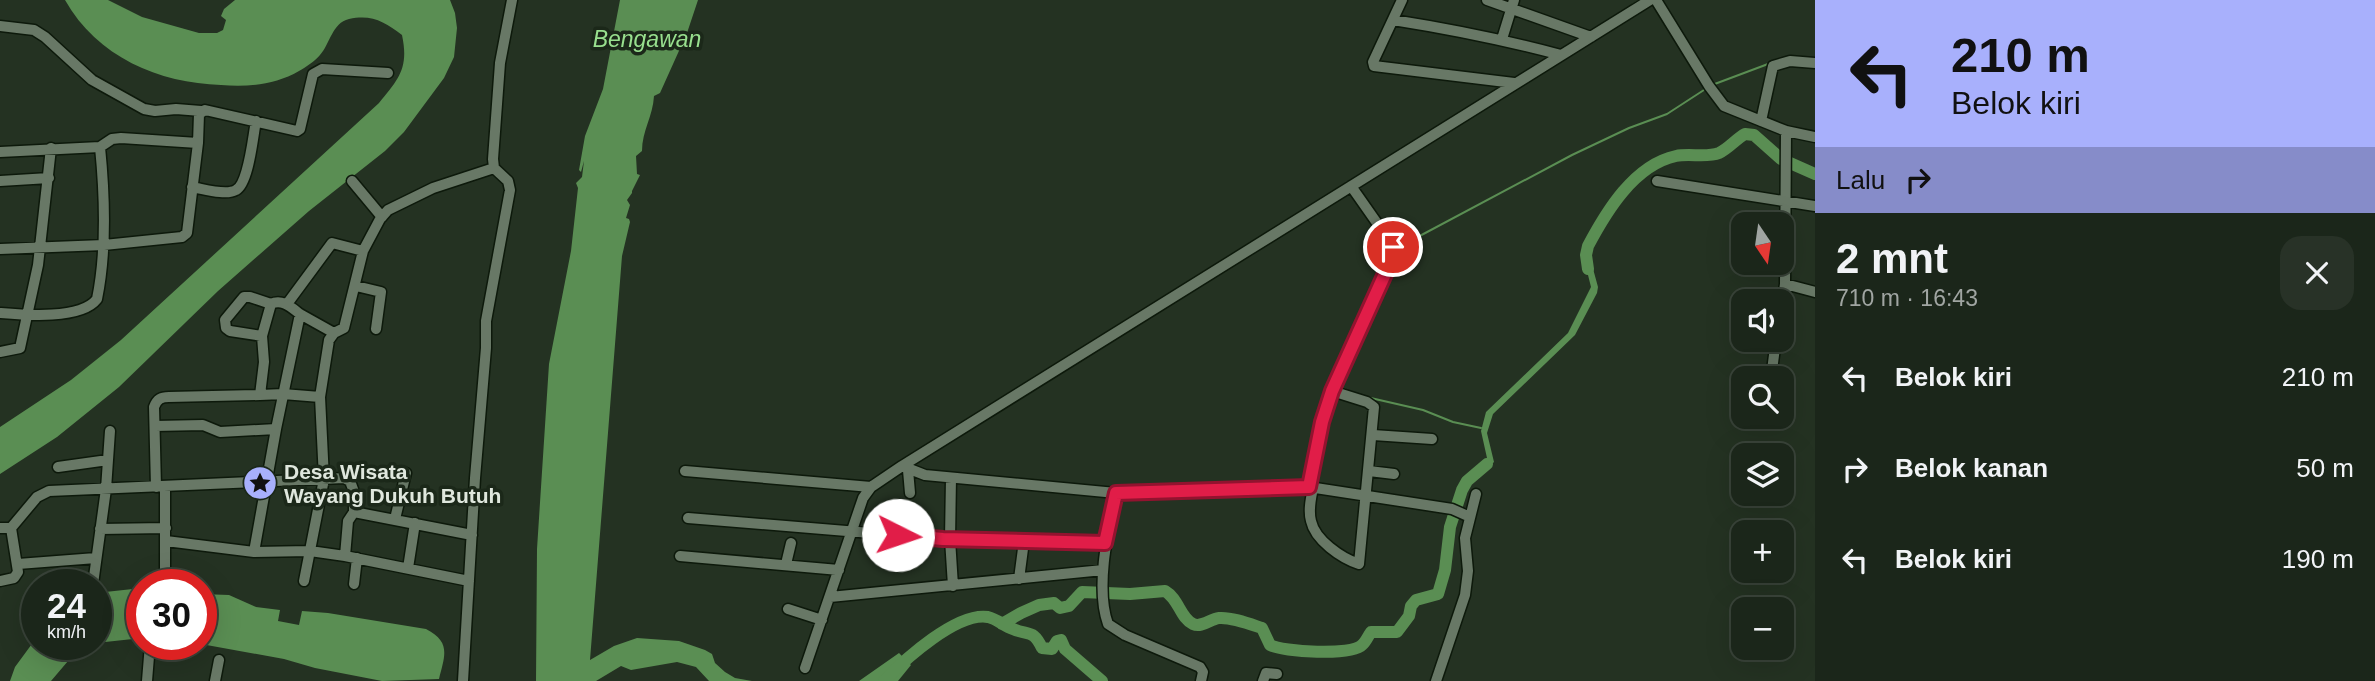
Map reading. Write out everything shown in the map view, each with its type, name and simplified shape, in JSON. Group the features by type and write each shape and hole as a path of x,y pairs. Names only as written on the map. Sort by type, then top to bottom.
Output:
{"street":[{"path":"463,681 486,321 510,190 508,181 494,168 493,159 499,75 512,0"},
{"path":"1402,0 1373,62 1375,67 1515,83"},
{"path":"1487,0 1513,4 1591,37"},
{"path":"805,668 863,498 871,487 1650,0"},
{"path":"1656,0 1724,106 1786,131 1815,137"},
{"path":"1502,39 1513,4"},
{"path":"1393,20 1502,39 1561,55"},
{"path":"0,26 34,30 55,45 79,71 144,109 205,110 293,131 300,129 313,74 322,69 388,74"},
{"path":"1760,121 1773,66 1778,62 1790,61 1815,63"},
{"path":"0,249 104,245 185,235 190,215 201,111"},
{"path":"192,187 228,192 241,185 247,171 256,121"},
{"path":"1784,289 1786,131"},
{"path":"0,152 100,147 112,139 121,138 198,142"},
{"path":"0,313 26,316 82,310 93,305 97,299 104,245 100,147"},
{"path":"0,352 20,348 40,248 51,148"},
{"path":"304,581 324,479 320,397 329,340 334,332 344,328 347,323 363,251 388,210 420,193 494,168"},
{"path":"0,181 49,178"},
{"path":"352,181 382,217"},
{"path":"1657,181 1815,206"},
{"path":"1334,392 1367,402 1374,407 1359,564 1330,547 1313,529 1310,517 1311,487 1322,422 1334,392 1394,254 1391,243 1351,186"},
{"path":"287,304 332,243 363,251"},
{"path":"1784,284 1815,292"},
{"path":"356,286 381,292 376,329"},
{"path":"262,336 226,328 225,320 244,297 287,304 334,332"},
{"path":"260,395 264,362 262,336 271,303"},
{"path":"254,552 300,314"},
{"path":"165,569 166,528 155,426 156,401 162,397 283,394 320,397"},
{"path":"155,426 203,425 220,432 276,429"},
{"path":"95,569 106,489 110,431"},
{"path":"1373,435 1432,439"},
{"path":"58,467 108,460"},
{"path":"905,468 925,475 1116,493 1311,487 1451,509 1467,516"},
{"path":"905,468 910,493"},
{"path":"685,471 871,487"},
{"path":"1368,471 1394,474"},
{"path":"395,519 406,473"},
{"path":"0,581 16,575 18,564 5,528 43,493 344,478 350,481 354,492 354,512 348,522 345,556"},
{"path":"951,478 950,539 953,586"},
{"path":"1116,493 1105,543 1105,616 1110,627 1200,667 1203,672 1201,681"},
{"path":"1436,681 1465,595 1468,571 1465,538 1467,516 1476,494"},
{"path":"354,512 472,535"},
{"path":"688,518 950,539 1105,543"},
{"path":"408,568 415,523"},
{"path":"100,528 166,528"},
{"path":"166,541 254,552 310,551 469,581"},
{"path":"1019,579 1024,541"},
{"path":"786,564 791,543"},
{"path":"680,556 839,570"},
{"path":"18,564 96,558"},
{"path":"354,584 357,558"},
{"path":"830,597 1104,570"},
{"path":"788,609 822,620"},
{"path":"147,681 149,660"},
{"path":"215,681 219,660"},
{"path":"1263,681 1266,673 1277,674"}],"water":[{"path":"65,0 108,0 142,17 199,33 217,33 223,30 226,20 221,16 224,9 235,0 450,0 457,28 454,57 444,78 404,132 385,151 309,211 218,291 119,387 57,437 0,474 0,427 71,380 121,340 379,103 397,80 403,65 402,35 378,20 357,18 343,21 339,25 313,62 280,79 241,86 175,79 132,63 112,51 78,20"},
{"name":"Bengawan","path":"620,0 698,0 687,33 660,93 654,96 642,151 636,156 637,174 640,175 627,200 630,205 626,218 630,222 622,256 590,660 614,646 637,638 679,641 712,654 715,663 735,678 752,681 709,681 696,667 677,662 631,670 621,666 596,681 536,681 537,549 549,364 571,251 578,188 576,183 582,177 584,161 581,172 579,170 585,136 603,89"},
{"path":"1589,254 1598,287 1597,293 1575,335 1493,414 1487,433 1494,462 1478,477 1474,472 1487,458 1481,431 1486,412 1568,333 1591,287 1583,255"},
{"path":"126,590 126,640 112,641 112,591"},
{"path":"217,595 229,595 256,607 280,610 278,621 299,625 302,611 426,629 439,639 444,650 439,679 382,681 217,647"},
{"path":"899,653 911,665 898,681 859,681"},
{"path":"21,659 69,660 51,681 10,681"}],"waterway":[{"path":"1632,5 1640,0"},
{"path":"1712,85 1768,64"},
{"path":"1397,251 1399,247 1572,155 1629,128 1667,114 1707,88"},
{"path":"1588,269 1588,246 1603,219 1634,179 1661,161 1681,155 1719,153 1745,134 1754,135 1781,159 1815,174"},
{"path":"1339,387 1350,392"},
{"path":"1362,396 1423,410 1453,422 1481,428"},
{"path":"1002,624 1039,605 1054,603 1060,608 1069,606 1082,592 1130,594 1165,591 1193,624 1200,625 1219,618 1241,621 1262,628 1270,645 1288,650 1332,652 1356,648 1363,644 1371,632 1397,632 1409,616 1411,606 1416,600 1438,594 1445,570 1450,527 1462,490 1467,481 1487,464"},
{"path":"884,681 932,639 975,617 988,617 1033,635 1042,648 1052,649 1057,641 1061,640 1065,649 1102,681"}],"place":[{"name":"Desa Wisata Wayang Dukuh Butuh","path":"260,483"}],"route":[{"path":"898,535 943,539 1105,543 1116,493 1309,487 1322,422 1332,391 1394,254 1393,247"}]}
